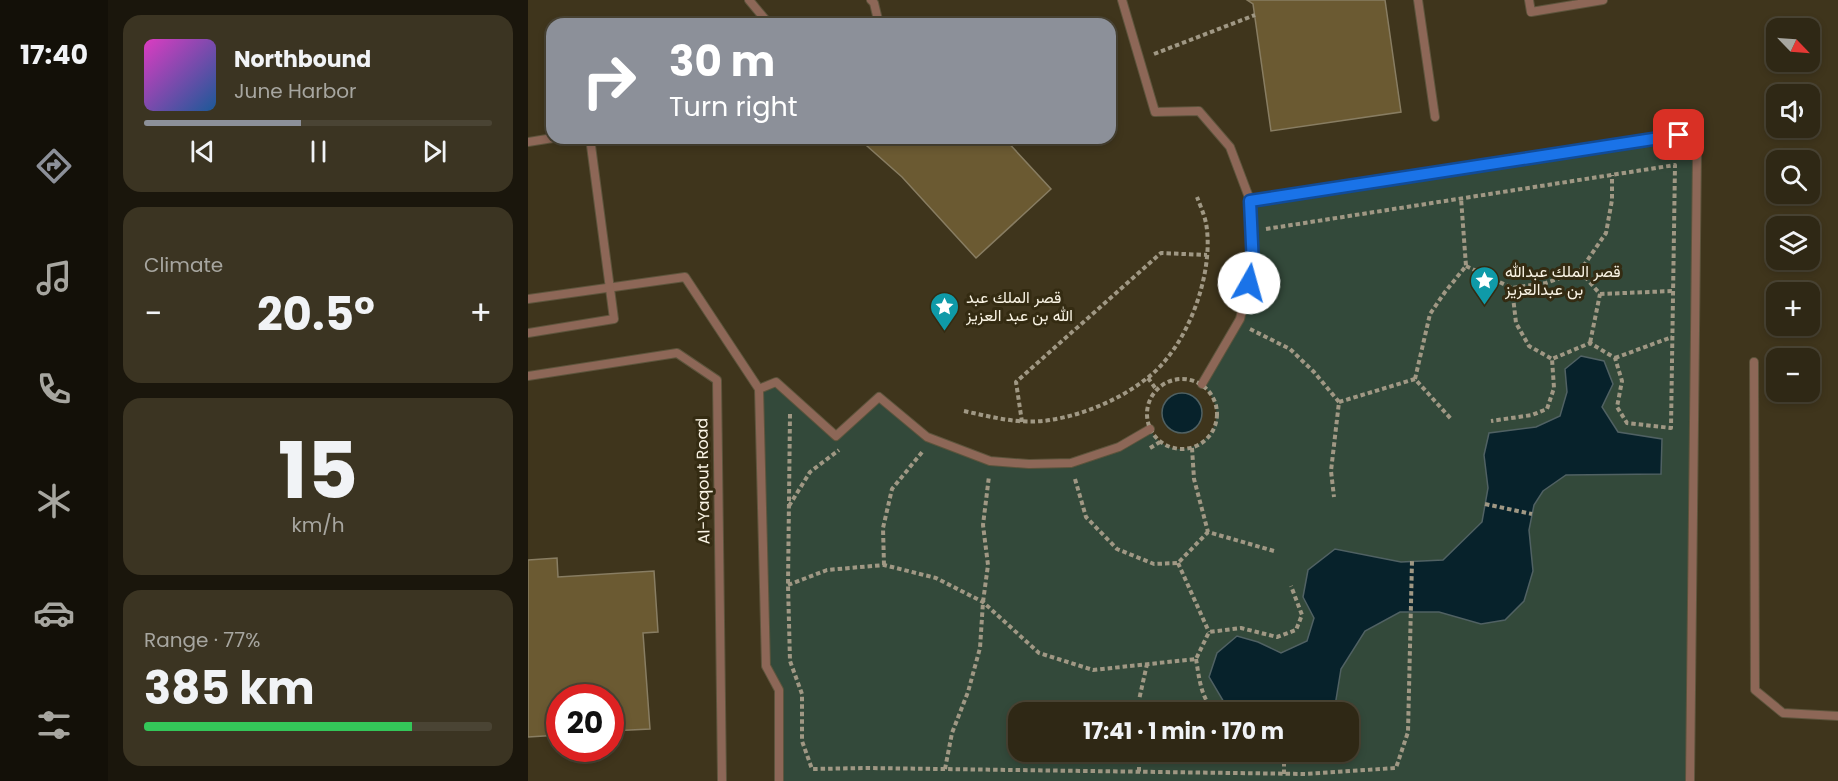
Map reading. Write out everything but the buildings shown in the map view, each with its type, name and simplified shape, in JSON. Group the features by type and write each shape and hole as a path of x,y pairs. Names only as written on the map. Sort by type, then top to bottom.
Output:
{"lane":[{"path":"749,0 764,18"},
{"path":"871,0 878,18"},
{"path":"1122,0 1155,112 1200,111 1230,147 1250,201 1253,266 1240,319 1202,384"},
{"path":"1418,0 1435,117"},
{"path":"1529,0 1531,12 1603,0"},
{"path":"1250,201 1679,135 1697,152 1690,781"},
{"path":"528,142 546,139"},
{"path":"528,333 614,319 591,144"},
{"path":"528,299 685,277 759,389 766,666 779,690 779,781"},
{"name":"Al-Yaqout Road","path":"528,376 677,353 717,380 722,781"},
{"path":"1754,362 1755,690 1784,713 1838,716"},
{"path":"759,389 776,382 836,436 879,397 927,437 990,461 1029,464 1071,463 1119,447 1150,429"}],"path":[{"path":"1154,54 1255,15"},
{"path":"1266,238 1266,228 1675,165 1671,428 1626,423 1617,407 1622,381 1615,358 1590,343"},
{"path":"1466,266 1512,288 1546,284 1580,271 1606,233 1612,200 1612,175"},
{"path":"964,411 1022,422 1049,421 1071,416 1125,394 1148,378 1169,355 1182,336 1203,288 1207,255 1206,223 1197,197"},
{"path":"1415,379 1430,314 1466,266 1461,198"},
{"path":"1022,422 1016,382 1161,252 1207,255"},
{"path":"1580,271 1600,294"},
{"path":"1512,288 1515,323 1529,346 1552,359"},
{"path":"1600,294 1673,291"},
{"path":"1590,343 1600,294"},
{"path":"1245,338 1253,319"},
{"path":"1250,329 1290,349 1314,372 1339,402 1331,471 1334,497"},
{"path":"1615,358 1672,337"},
{"path":"1552,359 1590,343"},
{"path":"1491,421 1532,415 1547,409 1554,388 1552,359"},
{"path":"1148,378 1156,389"},
{"path":"1178,378 1202,384 1210,393 1217,414 1210,435 1202,443 1192,448 1170,447 1160,442 1150,429 1146,411 1149,399 1156,389 1178,378"},
{"path":"1339,402 1415,379"},
{"path":"1415,379 1452,420"},
{"path":"1210,393 1216,384"},
{"path":"790,395 788,585 790,661 802,694 801,741 812,769 1306,774 1396,768 1408,732 1412,561"},
{"path":"1192,448 1194,479 1208,532"},
{"path":"884,566 883,528 892,489 923,451"},
{"path":"945,769 952,733 968,692 980,648 988,565 983,525 989,476"},
{"path":"1075,479 1086,517 1117,549 1154,564 1178,563 1208,532"},
{"path":"1485,504 1532,514"},
{"path":"1208,532 1274,551"},
{"path":"1178,563 1209,632 1196,659 1201,689 1208,702"},
{"path":"788,585 827,570 884,566 936,578 983,602 1039,653 1093,670 1196,659"},
{"path":"1209,632 1241,628 1277,637 1296,630 1302,615 1291,586"},
{"path":"1139,702 1147,664"},
{"path":"1139,762 1139,772"},
{"path":"1284,762 1284,774"}],"green space":[{"path":"1679,135 1697,152 1690,781 779,781 779,690 766,666 759,389 776,382 836,436 879,397 927,437 990,461 1071,463 1119,447 1150,429 1161,443 1175,449 1189,448 1202,441 1212,431 1216,417 1214,401 1202,384 1240,319 1253,266 1250,200"}],"water":[{"path":"1581,356 1604,361 1613,384 1602,407 1618,432 1662,439 1661,474 1566,475 1543,491 1534,505 1529,530 1533,571 1524,601 1505,620 1481,624 1439,612 1400,612 1365,631 1341,669 1336,702 1224,702 1209,677 1217,653 1237,636 1258,642 1281,653 1307,641 1314,618 1303,597 1308,570 1335,549 1401,562 1443,560 1482,522 1488,488 1484,455 1489,433 1536,427 1560,416 1567,392 1565,369"},
{"path":"1182,393 1190,394 1196,399 1201,405 1201,421 1196,427 1190,432 1182,433 1174,432 1168,427 1163,421 1162,413 1163,405 1168,399 1174,394"}],"place":[{"name":"قصر الملك عبدالله بن عبدالعزيز","path":"1484,306"},
{"name":"قصر الملك عبد الله بن عبد العزيز","path":"945,332"}],"route":[{"path":"1249,283 1253,266 1250,201 1679,135"}]}
